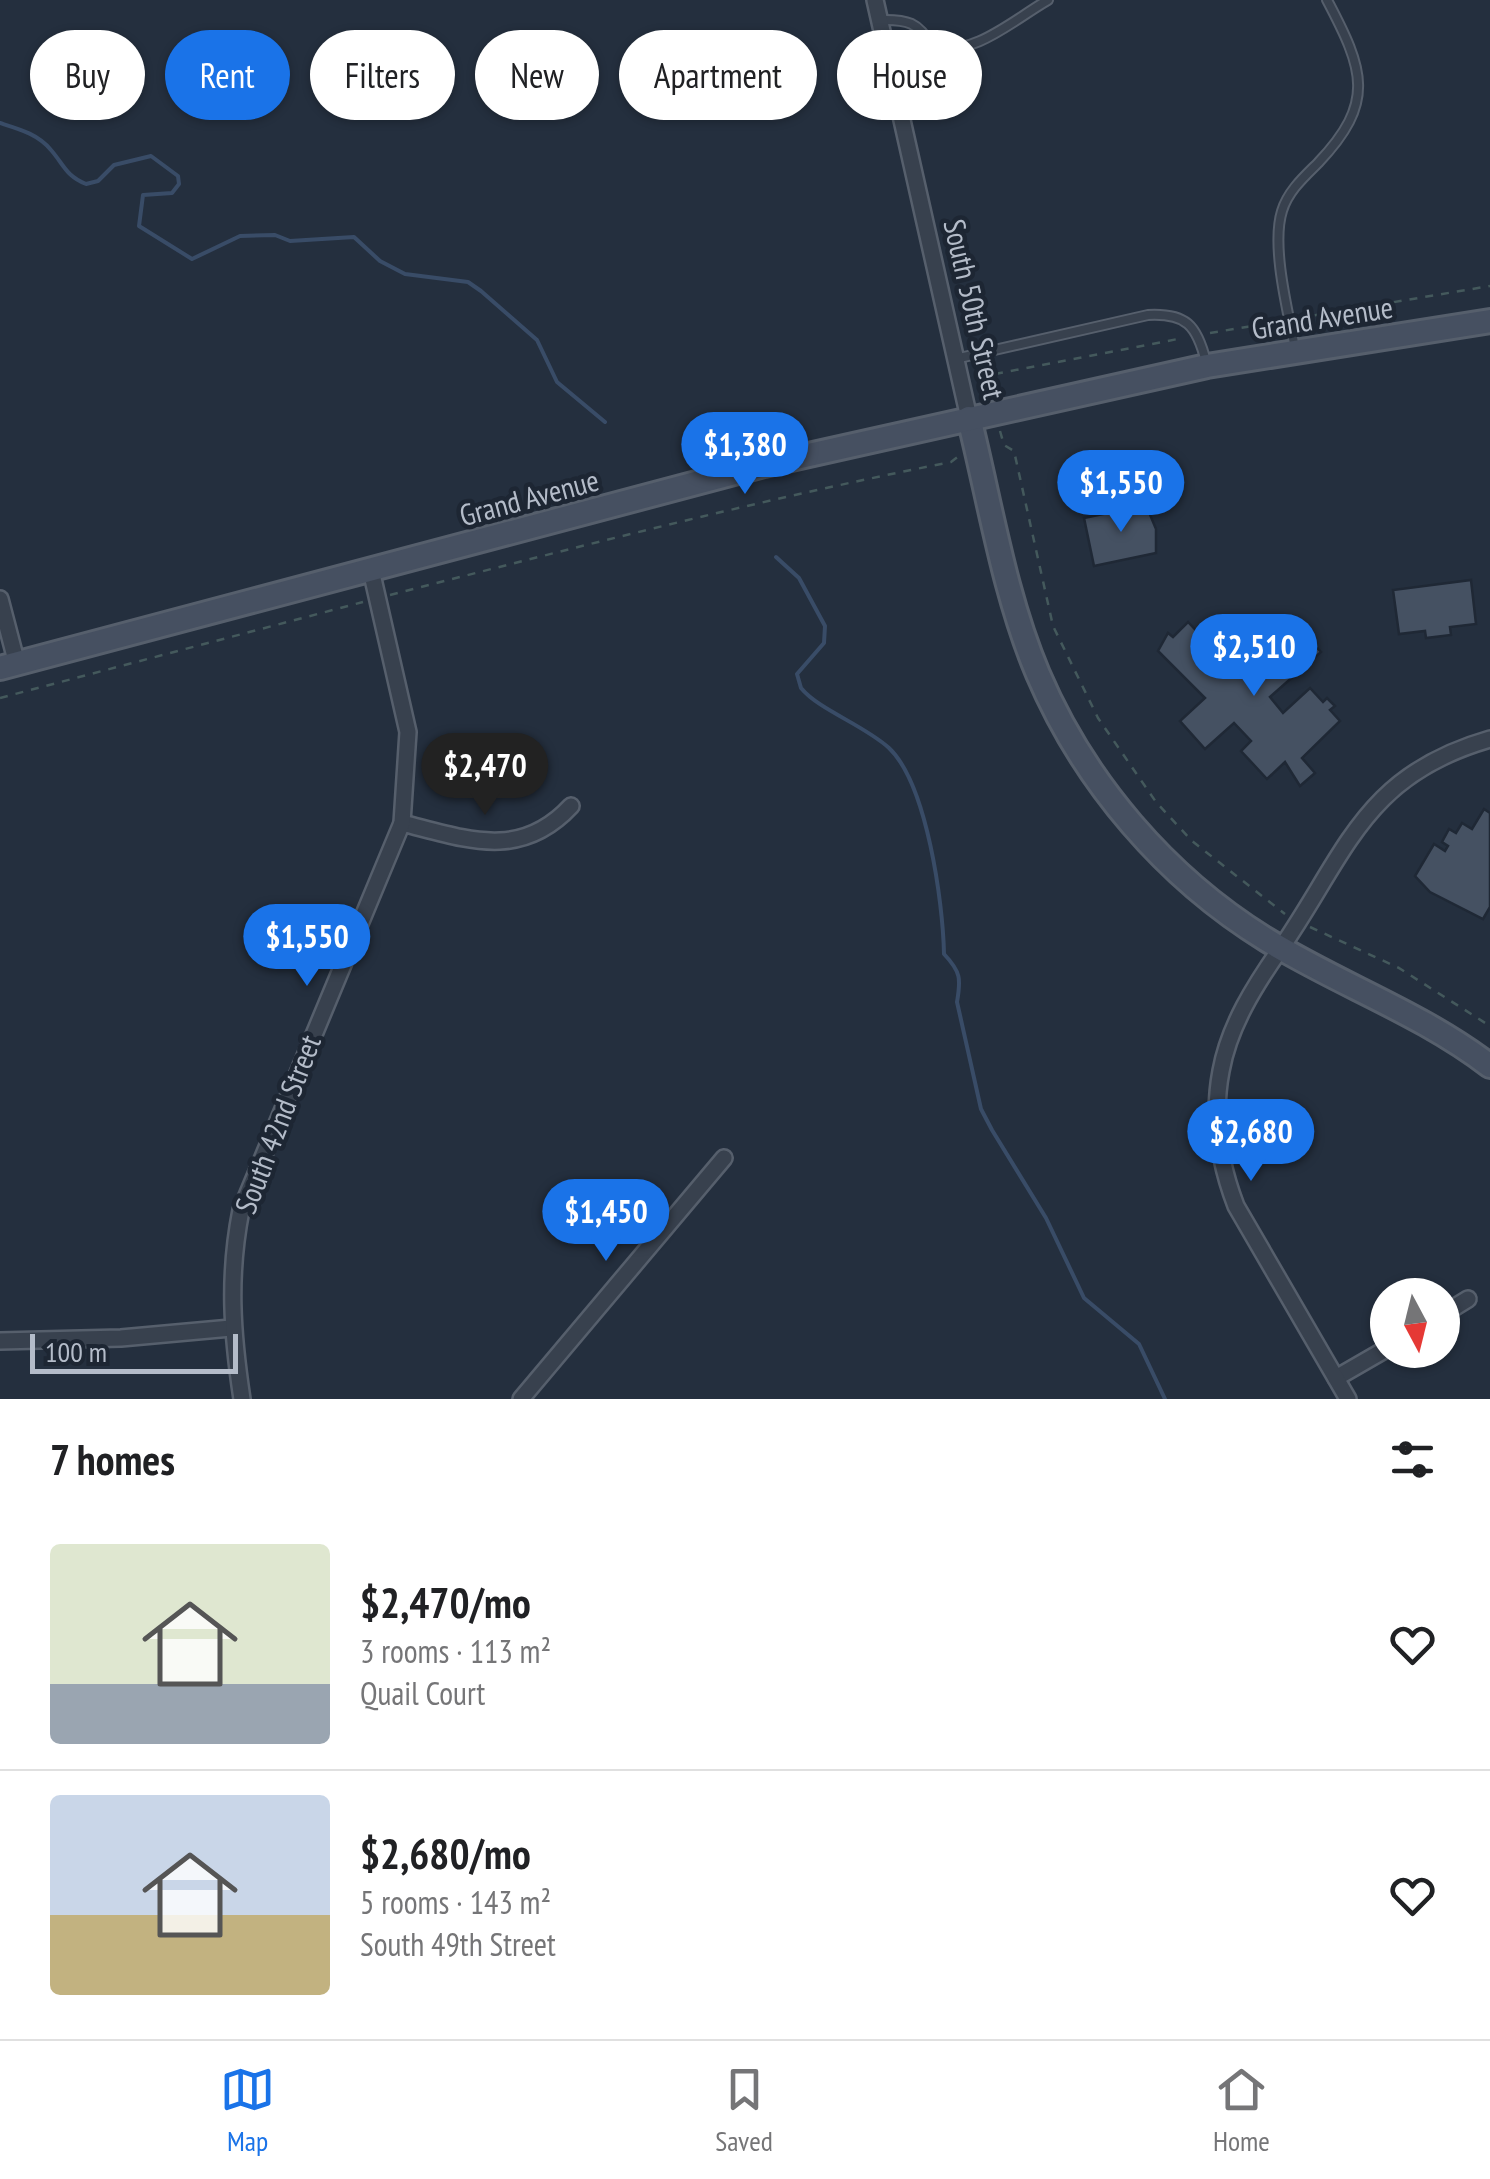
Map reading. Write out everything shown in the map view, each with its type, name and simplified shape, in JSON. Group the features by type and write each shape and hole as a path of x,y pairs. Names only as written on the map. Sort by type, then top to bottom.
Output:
{"main road":[{"name":"Grand Avenue","path":"8,666 745,470 1207,366 1490,321"},
{"name":"South 50th Street","path":"969,418 1020,620 1037,671 1070,737 1103,788 1160,854 1227,913 1280,948 1429,1024 1490,1066"}],"street":[{"name":"South 50th Street","path":"875,0 969,418"},
{"name":"South 42nd Street","path":"242,1399 231,1328 232,1258 240,1210 402,822 408,732 371,570"},
{"path":"0,599 8,666"},
{"path":"1348,1399 1242,1218 1219,1151 1217,1095 1229,1042 1280,948 1363,816 1422,768 1490,738"},
{"path":"402,822 477,840 508,840 535,836 552,826 571,806"},
{"path":"521,1399 724,1158"},
{"path":"1460,1304 1468,1299"},
{"path":"0,1341 121,1338 231,1328"},
{"path":"1336,1378 1370,1358"}],"lane":[{"path":"880,20 908,20 920,26 932,47 945,50 970,46 1048,0"},
{"path":"1296,352 1280,258 1280,214 1293,189 1345,134 1356,112 1361,84 1353,55 1326,0"},
{"path":"956,359 1148,315 1172,314 1188,319 1200,335 1207,366"}],"path":[{"path":"987,386 994,374 1004,376 1200,335 1490,286"},
{"path":"1004,446 1014,451 1053,626 1098,718 1156,802 1192,841 1287,915"},
{"path":"0,698 739,505 838,488 951,462 956,457"},
{"path":"1306,925 1400,968 1490,1026"}],"building":[{"path":"1146,505 1156,529 1156,553 1094,566 1084,518"},
{"path":"1471,580 1476,624 1450,627 1451,635 1426,638 1425,631 1399,634 1393,590"},
{"path":"1297,619 1321,652 1270,697 1283,713 1310,688 1323,702 1327,698 1335,706 1330,710 1340,721 1302,758 1315,773 1300,786 1285,762 1267,779 1241,751 1251,741 1234,723 1205,749 1180,721 1205,698 1158,651 1168,633 1173,637 1188,622 1236,673"},
{"path":"1484,809 1490,813 1490,907 1483,919 1430,892 1415,876 1434,844 1445,851 1448,846 1442,842 1449,829 1456,833 1462,823 1472,829"}],"waterway":[{"path":"0,123 40,140 70,174 86,184 98,181 114,165 151,156 178,176 179,184 172,193 143,195 139,226 192,259 240,236 275,235 290,241 354,237 380,261 405,274 468,282 537,340 557,382 605,422"},
{"path":"776,557 799,578 825,626 824,643 797,674 801,688 889,748 913,788 936,876 944,954 958,976 957,1002 981,1109 1046,1218 1084,1298 1139,1344 1165,1399"}]}
